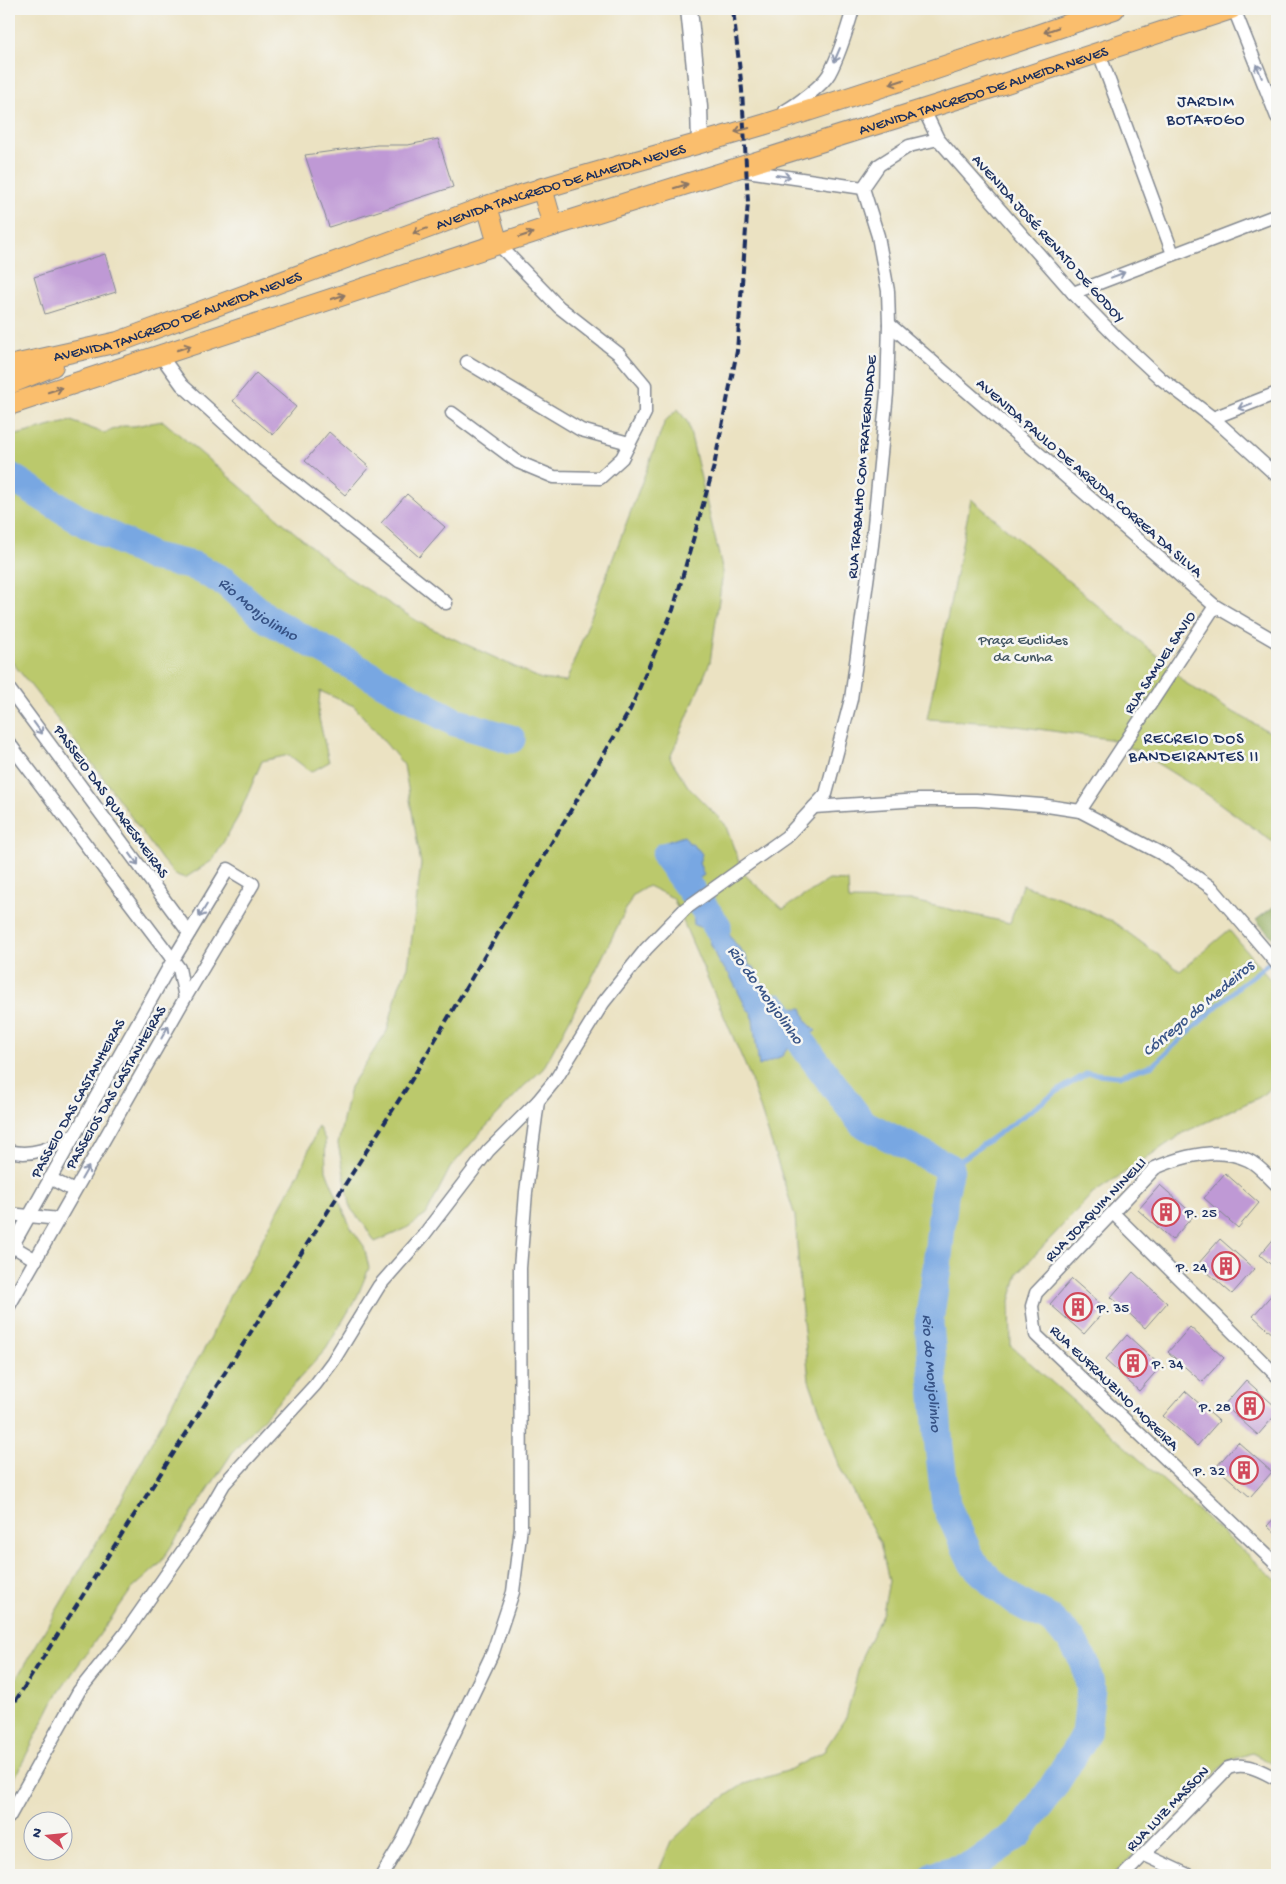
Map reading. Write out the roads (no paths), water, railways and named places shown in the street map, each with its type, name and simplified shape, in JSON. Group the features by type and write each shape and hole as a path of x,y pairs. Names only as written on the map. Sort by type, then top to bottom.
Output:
{"main road":[{"name":"AVENIDA TANCREDO DE ALMEIDA NEVES","path":"9,366 118,342 487,206 542,188 764,124 1114,9"},
{"name":"AVENIDA TANCREDO DE ALMEIDA NEVES","path":"9,405 553,226 924,110 1233,9"},
{"path":"542,188 553,226"},
{"path":"487,206 498,244"},
{"path":"9,384 118,342"}],"street":[{"path":"689,9 699,107 709,140"},
{"path":"764,124 799,103 828,76 847,31 853,9"},
{"path":"1233,9 1277,117"},
{"path":"1100,53 1173,254"},
{"name":"AVENIDA JOSÉ RENATO DE GODOY","path":"924,110 938,139 1073,293 1160,378 1213,418 1277,476"},
{"path":"863,188 879,165 909,146 938,139"},
{"name":"AVENIDA TANCREDO DE ALMEIDA NEVES","path":"735,170 863,188"},
{"name":"RUA TRABALHO COM FRATERNIDADE","path":"9,1817 79,1691 124,1635 198,1528 224,1484 315,1384 333,1361 379,1286 423,1236 488,1152 538,1101 556,1079 603,1002 646,948 686,909 786,837 826,794 851,699 872,545 888,393 890,324 888,291 878,236 863,188"},
{"path":"1073,293 1277,215"},
{"path":"452,413 518,462 554,477 600,478 622,458 645,413 645,385 619,354 559,307 498,244"},
{"name":"AVENIDA PAULO DE ARRUDA CORREA DA SILVA","path":"890,324 1215,606 1277,642"},
{"path":"161,356 182,385 263,458 446,603"},
{"path":"468,362 581,430 629,443"},
{"path":"1213,418 1277,393"},
{"name":"RUA SAMUEL SAVIO","path":"1080,811 1215,606"},
{"name":"PASSEIO DAS QUARESMEIRAS","path":"9,689 189,933"},
{"path":"9,743 179,968 185,998"},
{"path":"814,807 919,800 976,800 1041,805 1080,811 1166,856 1212,888 1277,964"},
{"name":"PASSEIOS DAS CASTANHEIRAS","path":"9,1306 185,998 253,884 228,870 189,933"},
{"path":"173,960 189,933"},
{"name":"PASSEIO DAS CASTANHEIRAS","path":"10,1245 29,1216 173,960"},
{"path":"382,1875 403,1840 492,1652 513,1592 521,1527 520,1268 526,1192 538,1101"},
{"path":"9,1151 38,1152 59,1144 74,1135"},
{"name":"RUA JOAQUIM NINELLI","path":"1032,1306 1036,1293 1155,1168 1180,1158 1207,1154 1240,1157 1250,1161 1277,1185"},
{"path":"50,1178 74,1191"},
{"path":"1113,1213 1277,1376"},
{"path":"9,1214 59,1219"},
{"path":"10,1245 36,1260"},
{"name":"RUA EUFRAUZINO MOREIRA","path":"1032,1306 1036,1335 1277,1565"},
{"name":"RUA LUIZ MASSON","path":"1124,1875 1146,1855 1228,1768 1250,1766 1277,1779"},
{"path":"1146,1855 1188,1875"}],"water":[{"path":"684,836 702,854 699,863 704,875 692,883 683,872 669,868 658,856 663,843"},
{"path":"705,898 719,910 720,919 727,922 732,939 746,957 749,965 754,967 761,982 780,1001 785,998 792,1006 802,1008 807,1022 816,1031 792,1043 782,1056 759,1066 752,1013 747,1009 729,974 718,962 705,929 694,925 693,908"}],"waterway":[{"name":"Rio Monjolinho","path":"9,476 85,523 153,557 194,566 225,582 269,620 455,722 511,739"},
{"name":"Rio do Monjolinho","path":"666,856 717,926"},
{"name":"Córrego do Medeiros","path":"950,1168 1061,1089 1088,1073 1118,1076 1153,1065 1238,987 1273,960"},
{"name":"Rio do Monjolinho","path":"775,1007 862,1123 950,1168 944,1196 929,1322 939,1447 946,1505 973,1563 994,1584 1017,1602 1050,1619 1071,1639 1085,1663 1091,1689 1086,1734 1051,1790 1019,1834 974,1865 935,1875"}],"railway":[{"path":"9,1711 406,1089 630,710 673,610 714,466 737,351 748,202 742,90 733,9"}],"place":[{"name":"P. 25","path":"1166,1212"},
{"name":"P. 24","path":"1226,1266"},
{"name":"P. 35","path":"1078,1307"},
{"name":"P. 34","path":"1133,1363"},
{"name":"P. 28","path":"1250,1406"},
{"name":"P. 32","path":"1244,1470"}],"district":[{"name":"JARDIM BOTAFOGO","path":"1206,109"},
{"name":"RECREIO DOS BANDEIRANTES II","path":"1194,746"}],"park label":[{"name":"Praça Euclides da Cunha","path":"1023,648"}]}
